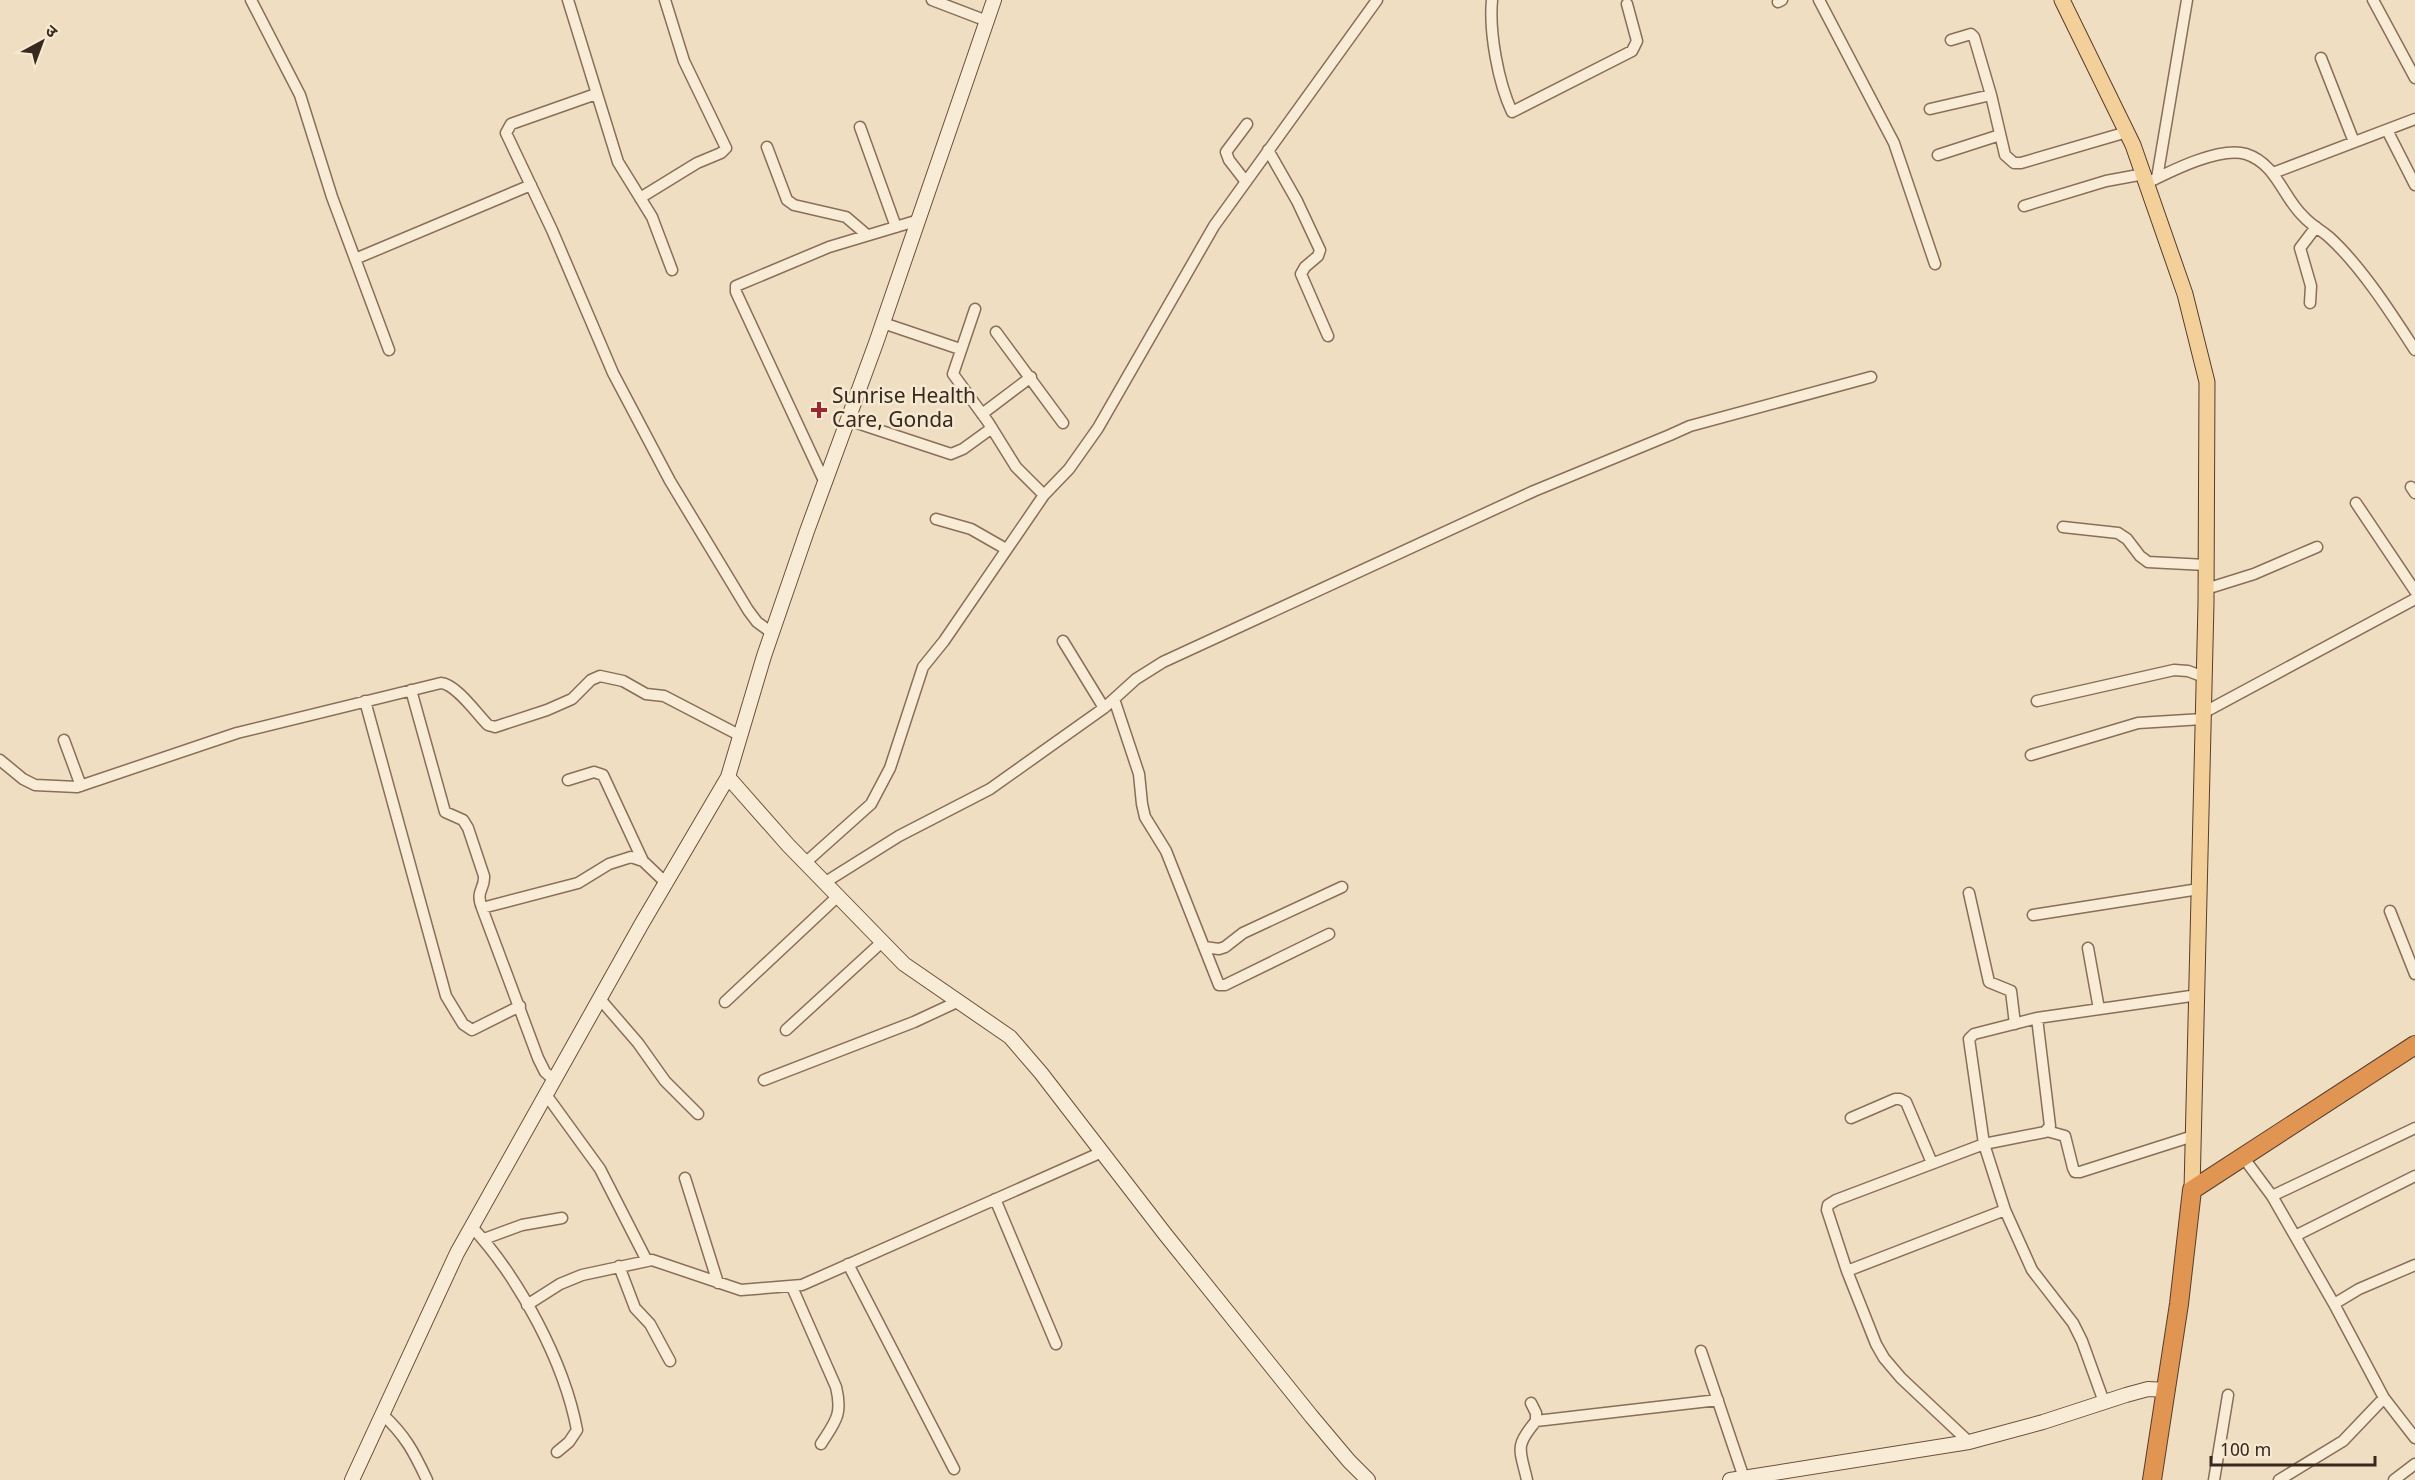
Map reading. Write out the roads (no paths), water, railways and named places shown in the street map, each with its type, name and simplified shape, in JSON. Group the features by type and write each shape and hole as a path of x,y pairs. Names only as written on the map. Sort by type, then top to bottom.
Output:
{"highway":[{"path":"2152,1480 2179,1304 2192,1190 2415,1045"}],"main road":[{"path":"352,1480 458,1253 665,882 728,777 772,633 883,323 994,0"},
{"path":"2062,0 2149,178 2185,294 2207,382 2206,589 2192,1190"},
{"path":"728,777 805,863 904,964 1010,1037 1041,1073 1165,1234 1312,1417 1368,1480"},
{"path":"1737,1479 1970,1442 2148,1389 2166,1390"}],"street":[{"path":"250,0 300,95 332,197 389,350"},
{"path":"568,0 618,162 652,217 672,270"},
{"path":"640,198 697,163 721,153 726,148 684,61 665,0"},
{"path":"932,0 987,21"},
{"path":"805,863 871,804 878,794 890,768 923,667 944,641 1044,495 1069,469 1098,428 1214,226 1377,0"},
{"path":"1492,0 1490,21 1492,41 1512,112 1636,47 1637,41 1626,4"},
{"path":"1819,0 1891,136 1935,264"},
{"path":"2149,178 2187,0"},
{"path":"2373,0 2415,78"},
{"path":"1950,40 1967,34 1973,35 1991,95 2005,155 2014,163 2021,163 2127,132"},
{"path":"2321,58 2354,142"},
{"path":"596,94 511,124 506,133 613,373 670,481 748,610 757,622 772,633"},
{"path":"1930,110 1991,95"},
{"path":"2274,173 2415,119"},
{"path":"1246,182 1229,160 1226,152 1247,124"},
{"path":"860,127 896,227"},
{"path":"2387,130 2415,185"},
{"path":"1938,155 2000,135"},
{"path":"767,147 787,200 794,205 846,217 867,236"},
{"path":"1268,150 1297,201 1320,250 1318,256 1305,267 1301,274 1328,336"},
{"path":"2024,206 2106,181 2149,178 2224,153 2244,153 2255,158 2274,173 2303,217 2330,237 2390,311 2415,350"},
{"path":"355,259 531,185"},
{"path":"825,483 736,289 739,283 829,247 918,220"},
{"path":"2310,303 2311,286 2300,248 2316,227"},
{"path":"975,309 953,374 992,428 1016,467 1044,495"},
{"path":"883,323 960,349"},
{"path":"996,332 1031,376 1063,423"},
{"path":"982,414 1031,376"},
{"path":"824,883 899,836 990,789 1104,708 1136,679 1163,662 1534,491 1690,426 1871,377"},
{"path":"848,420 951,454 963,449 992,428"},
{"path":"2356,503 2415,591"},
{"path":"936,519 971,529 1006,549"},
{"path":"2063,527 2118,533 2127,539 2140,556 2148,562 2206,565"},
{"path":"2206,589 2254,574 2317,547"},
{"path":"2031,755 2138,723 2203,716 2415,599"},
{"path":"1063,642 1104,708"},
{"path":"2037,701 2174,670 2188,671 2204,677"},
{"path":"0,760 23,779 35,785 51,788 81,786 237,733 411,690 447,684 488,725 495,727 548,710 572,699 591,680 600,676 623,681 646,694 664,696 741,736"},
{"path":"411,690 445,812 462,820 468,828 484,876 478,897 543,1068 555,1081"},
{"path":"1114,699 1138,774 1143,810 1166,851 1217,983 1222,986 1329,934"},
{"path":"365,701 446,996 463,1024 472,1030 520,1006"},
{"path":"64,740 81,786"},
{"path":"568,780 594,772 603,775 643,861 665,882"},
{"path":"482,908 578,883 623,858 631,857 643,861"},
{"path":"1204,947 1219,949 1225,947 1243,933 1342,887"},
{"path":"2033,915 2199,889"},
{"path":"1969,892 1989,982 2011,991 2015,1024"},
{"path":"725,1002 837,897"},
{"path":"2390,911 2415,974"},
{"path":"786,1030 882,942"},
{"path":"2088,948 2099,1009"},
{"path":"2104,1402 2082,1341 2073,1323 2032,1270 2005,1210 1984,1144 1969,1039 1979,1031 2037,1018 2198,995"},
{"path":"600,999 638,1043 665,1081 698,1114"},
{"path":"764,1080 914,1022 957,1002"},
{"path":"2037,1018 2049,1121 2047,1131"},
{"path":"547,1096 600,1169 647,1261"},
{"path":"1851,1118 1895,1099 1903,1099 1932,1163"},
{"path":"2272,1196 2415,1128"},
{"path":"1970,1442 1900,1378 1884,1358 1876,1344 1847,1271 1827,1210 1828,1206 1836,1200 1984,1144 2047,1131 2065,1136 2075,1172 2193,1136"},
{"path":"527,1305 560,1284 582,1275 647,1261 662,1262 741,1290 802,1285 1102,1152"},
{"path":"2243,1157 2272,1196 2384,1398 2415,1438"},
{"path":"2295,1236 2415,1176"},
{"path":"685,1178 718,1283"},
{"path":"995,1199 1056,1344"},
{"path":"1847,1271 2005,1210"},
{"path":"484,1239 522,1225 562,1218"},
{"path":"472,1227 493,1250 527,1305 550,1351 575,1416 577,1430 574,1436 557,1452"},
{"path":"848,1264 954,1469"},
{"path":"2334,1305 2359,1289 2415,1265"},
{"path":"619,1266 635,1308 650,1324 670,1360"},
{"path":"792,1287 836,1387 840,1402 837,1418 820,1444"},
{"path":"1701,1351 1718,1400 1737,1479"},
{"path":"2214,1480 2228,1395"},
{"path":"2279,1480 2343,1441 2384,1398"},
{"path":"1536,1421 1718,1400"},
{"path":"1527,1480 1520,1445 1523,1436 1536,1421 1536,1413 1531,1404"},
{"path":"382,1414 396,1426 414,1450 427,1480"},
{"path":"2394,1480 2415,1464"}],"place":[{"name":"Sunrise Health Care, Gonda","path":"819,410"}]}
